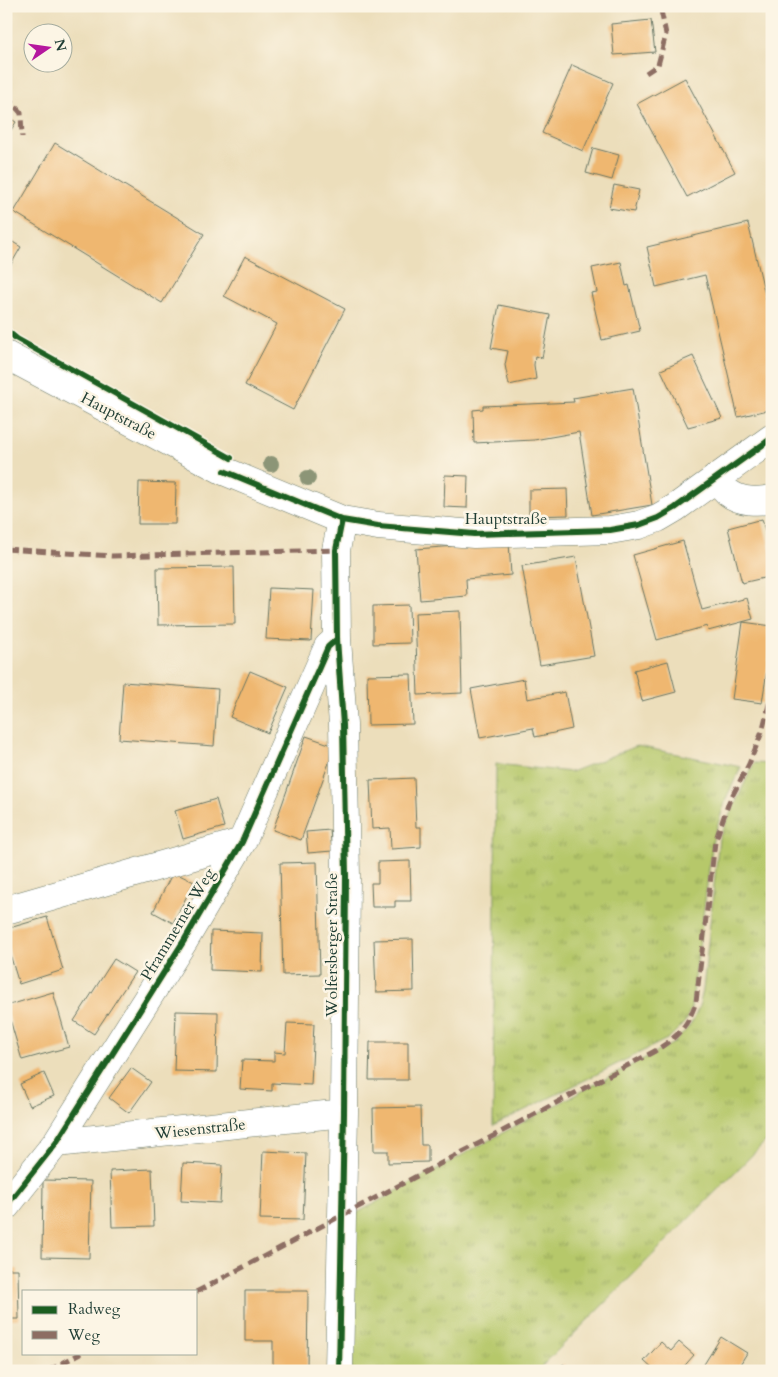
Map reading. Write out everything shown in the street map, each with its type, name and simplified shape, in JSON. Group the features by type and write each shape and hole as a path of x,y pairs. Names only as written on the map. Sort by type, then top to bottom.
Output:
{"street":[{"name":"Hauptstraße","path":"6,355 224,471 342,520 378,526 474,534 610,530 639,525 658,518 675,508 772,438"},
{"path":"717,477 729,494 747,500 772,500"},
{"name":"Wolfersberger Straße","path":"339,1371 346,867 343,725 337,639 336,550 342,520"},
{"name":"Pframmerner Weg","path":"6,1206 56,1143 185,939 242,842 328,647 337,639"},
{"path":"6,910 242,842"},
{"name":"Wiesenstraße","path":"56,1143 344,1113"}],"green space":[{"path":"637,746 741,767 727,796 713,839 691,1008 685,1022 669,1038 493,1126 496,764 571,772"},
{"path":"754,763 772,764 772,1135 537,1371 347,1371 355,1214 506,1131 674,1043 690,1025 699,1007 703,990 719,838"}],"building":[{"path":"651,20 655,52 614,55 611,24"},
{"path":"572,65 613,83 583,151 542,133"},
{"path":"685,78 735,172 687,197 637,104"},
{"path":"6,116 16,122 6,138"},
{"path":"55,143 204,234 162,303 14,212"},
{"path":"593,148 619,155 612,180 586,173"},
{"path":"614,185 639,190 634,212 609,208"},
{"path":"748,223 772,324 772,409 738,417 705,275 656,287 647,247"},
{"path":"6,238 21,247 6,273"},
{"path":"245,256 345,309 293,410 245,385 277,324 224,296"},
{"path":"621,262 626,286 629,285 640,331 602,340 591,293 597,292 592,268"},
{"path":"499,305 550,315 542,358 535,356 536,379 509,385 505,365 508,351 491,348"},
{"path":"693,356 722,418 688,427 661,370"},
{"path":"633,388 652,505 592,515 579,432 534,440 474,443 473,410 483,409 483,406 574,402 573,398"},
{"path":"445,475 468,476 467,508 444,507"},
{"path":"139,482 176,483 175,524 138,524"},
{"path":"567,489 568,515 529,516 529,490"},
{"path":"762,519 772,557 772,576 742,583 728,528"},
{"path":"683,541 702,610 747,598 753,619 708,631 707,626 657,640 633,555"},
{"path":"509,542 511,575 466,579 467,596 420,600 416,549"},
{"path":"576,557 594,656 540,665 522,566"},
{"path":"234,567 235,624 158,625 157,568"},
{"path":"269,588 314,590 311,641 266,639"},
{"path":"409,605 410,643 373,644 373,606"},
{"path":"460,611 462,693 418,695 415,613"},
{"path":"743,622 772,626 772,638 762,703 732,699"},
{"path":"668,661 676,692 642,701 634,670"},
{"path":"250,671 288,687 268,733 230,717"},
{"path":"411,674 413,724 368,725 367,675"},
{"path":"524,679 527,699 565,692 572,729 535,737 533,728 480,738 471,689"},
{"path":"123,682 218,689 214,746 119,739"},
{"path":"306,736 335,746 301,840 273,830"},
{"path":"414,778 416,827 421,827 421,847 391,849 390,828 372,829 370,780"},
{"path":"216,799 224,827 183,839 175,811"},
{"path":"330,830 332,851 308,853 306,832"},
{"path":"410,861 411,901 395,901 395,907 372,907 371,883 378,883 378,862"},
{"path":"317,862 320,974 283,975 280,863"},
{"path":"173,872 194,882 173,923 153,912"},
{"path":"47,917 63,970 19,984 6,941 6,929"},
{"path":"211,931 263,933 262,972 210,970"},
{"path":"413,939 414,991 376,992 374,940"},
{"path":"114,959 135,972 94,1034 74,1021"},
{"path":"53,992 69,1047 22,1060 6,1006"},
{"path":"176,1011 218,1012 217,1072 174,1071"},
{"path":"287,1023 314,1024 311,1085 272,1083 272,1091 240,1089 242,1060 274,1061 274,1052 285,1053"},
{"path":"370,1042 408,1042 408,1080 369,1080"},
{"path":"131,1068 151,1082 129,1113 109,1098"},
{"path":"44,1073 54,1096 30,1106 20,1084"},
{"path":"420,1107 421,1145 428,1145 428,1162 388,1163 388,1151 374,1151 373,1108"},
{"path":"263,1151 306,1153 303,1220 260,1219"},
{"path":"183,1163 222,1165 220,1203 181,1201"},
{"path":"152,1169 154,1226 112,1227 110,1171"},
{"path":"43,1180 91,1181 89,1258 42,1257"},
{"path":"6,1269 18,1269 19,1319 6,1319"},
{"path":"245,1291 308,1291 307,1371 273,1371 273,1341 245,1341"},
{"path":"721,1337 747,1353 736,1371 711,1371 703,1366"},
{"path":"661,1342 671,1351 679,1342 694,1355 680,1371 655,1371 644,1361"},
{"path":"563,1364 572,1371 558,1371"}],"marked path":[{"path":"646,73 658,65 666,34 660,6"},
{"path":"6,96 21,113 22,137"},
{"path":"6,549 112,556 336,550"},
{"path":"198,1291 655,1051 680,1031 689,1019 696,1002 715,842 729,802 749,764 762,732 772,693"},
{"path":"48,1371 79,1354"}],"cycle path":[{"path":"6,330 17,339 231,458"},
{"path":"224,471 342,520 378,526 474,534 610,530 639,525 658,518 675,508 772,438"},
{"path":"339,1371 346,876 343,725 337,639 336,550 342,520"},
{"path":"6,1206 56,1143 185,939 242,842 328,647 337,639"}]}
